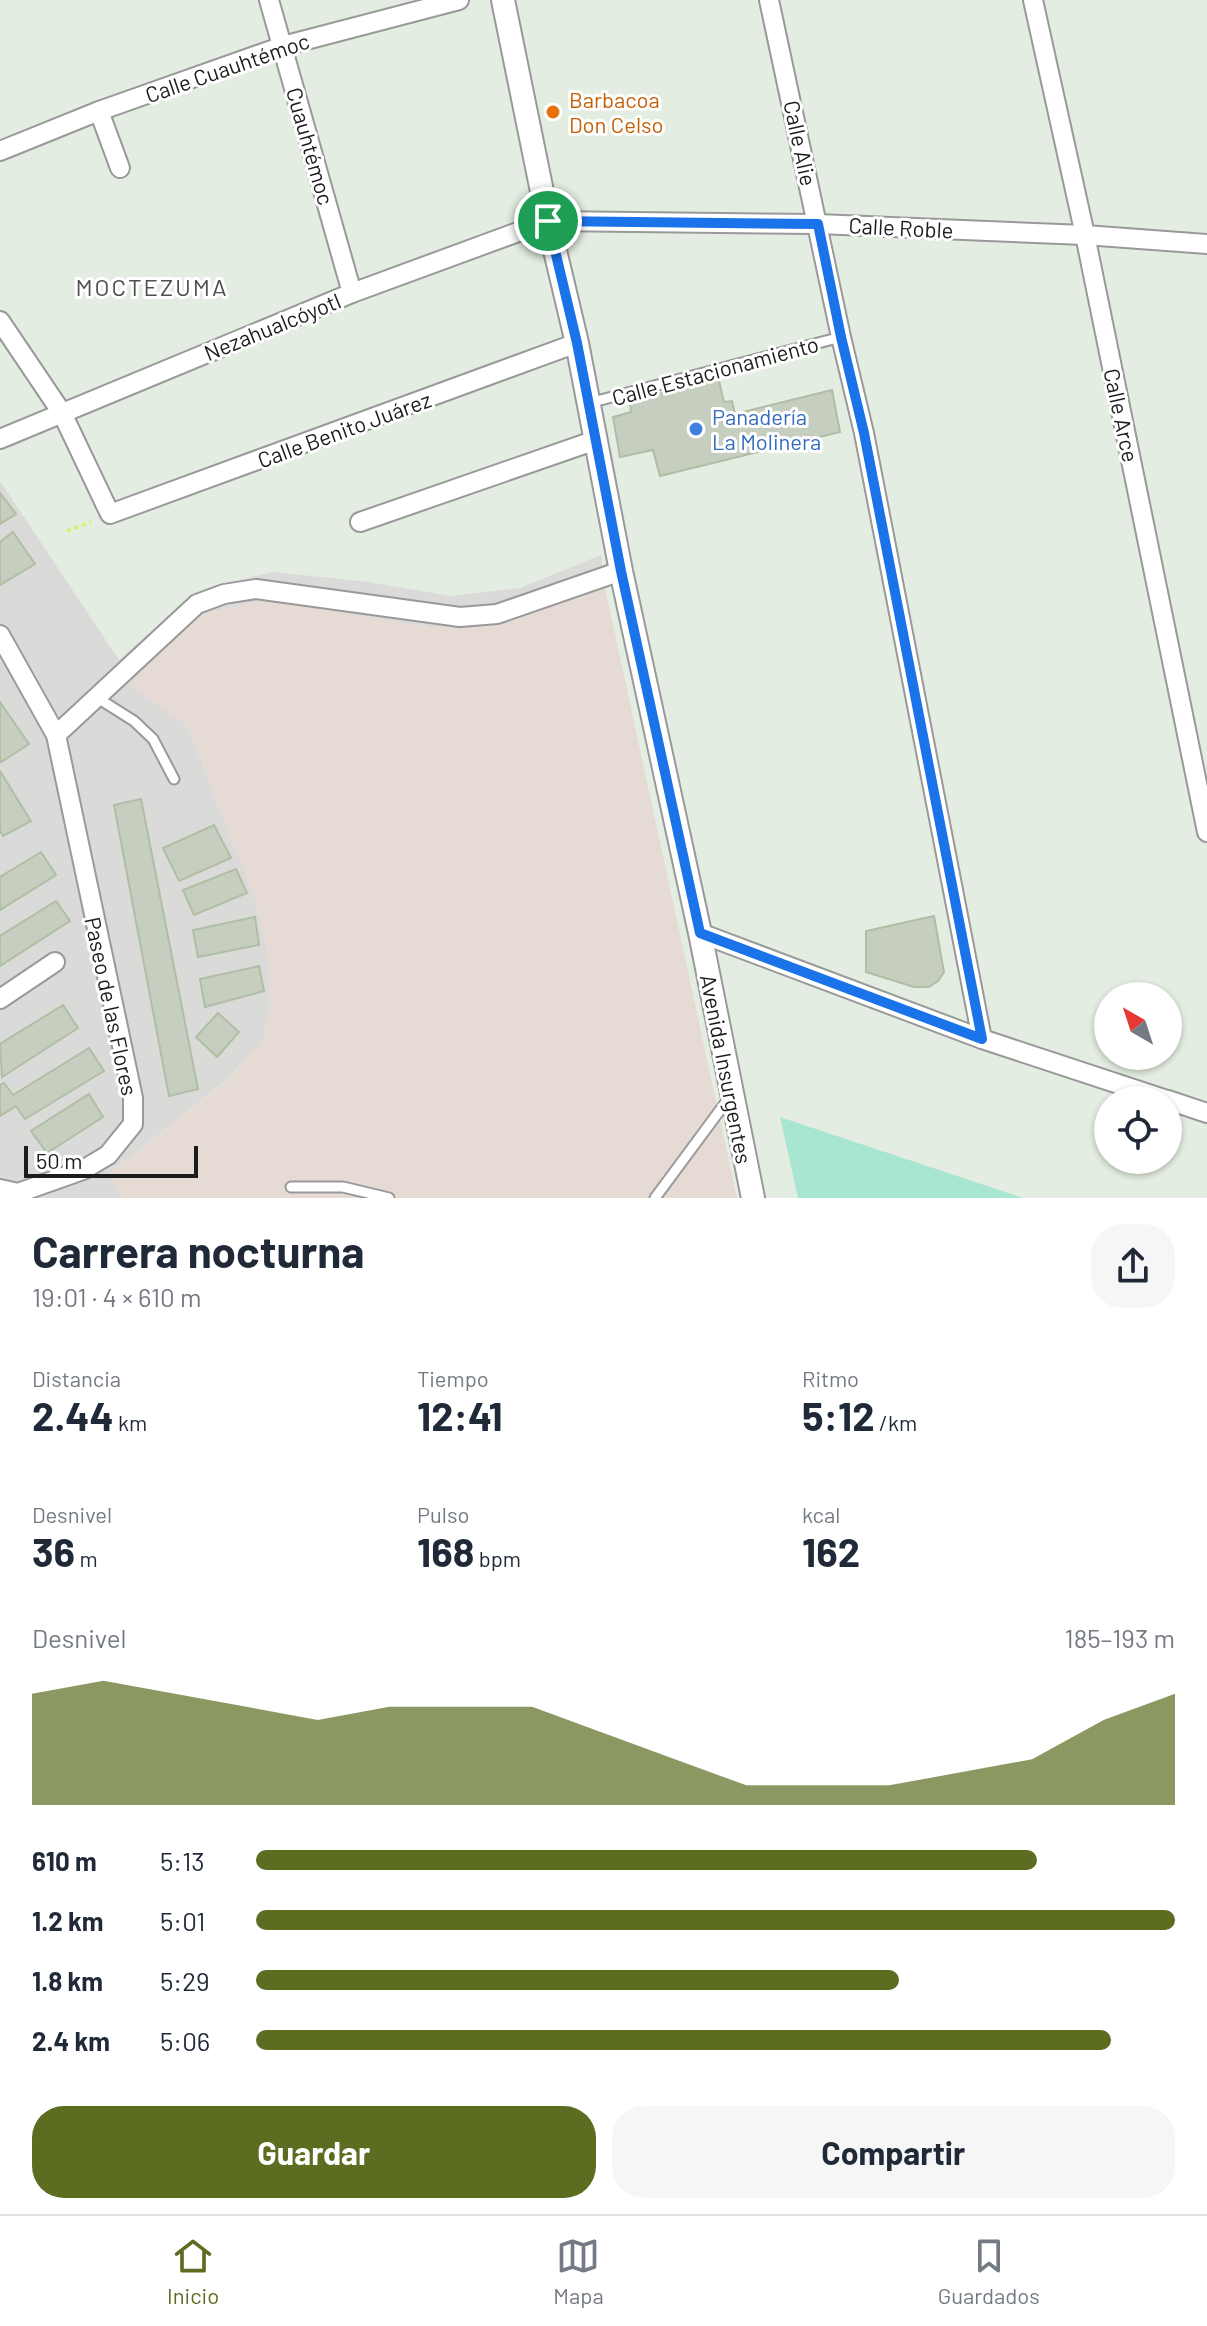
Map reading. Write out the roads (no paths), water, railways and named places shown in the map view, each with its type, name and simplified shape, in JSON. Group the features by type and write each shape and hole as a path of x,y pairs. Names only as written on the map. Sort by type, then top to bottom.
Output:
{"street":[{"name":"Cuauhtémoc","path":"269,0 352,293"},
{"name":"Calle Cuauhtémoc","path":"0,151 99,111 283,46 459,0"},
{"name":"Avenida Insurgentes","path":"503,0 753,1198"},
{"name":"Calle Alie","path":"769,0 864,433 982,1039"},
{"name":"Calle Arce","path":"1033,0 1085,235 1207,832"},
{"path":"99,111 120,168"},
{"name":"Calle Roble","path":"548,221 818,224 1085,235 1207,244"},
{"name":"Nezahualcóyotl","path":"0,439 352,293 548,221"},
{"path":"0,321 62,413"},
{"name":"Calle Benito Juárez","path":"62,413 110,514 577,343"},
{"path":"360,522 596,440"},
{"path":"0,635 56,735 197,604 224,594 256,589 460,617 497,614 621,571"},
{"name":"Paseo de las Flores","path":"12,1194 83,1170 108,1155 133,1124 133,1098 56,735"},
{"path":"700,933 982,1039 1125,1086"},
{"path":"0,999 55,962"},
{"path":"1182,1105 1207,1113"}],"lane":[{"name":"Calle Estacionamiento","path":"588,403 841,337"},
{"path":"96,697 134,721 153,739 174,779"},
{"path":"655,1198 731,1095"},
{"path":"291,1187 343,1187 389,1198"}],"place":[{"name":"Barbacoa Don Celso","path":"553,112"},
{"name":"Panadería La Molinera","path":"696,429"}],"district":[{"name":"MOCTEZUMA","path":"152,286"}]}
